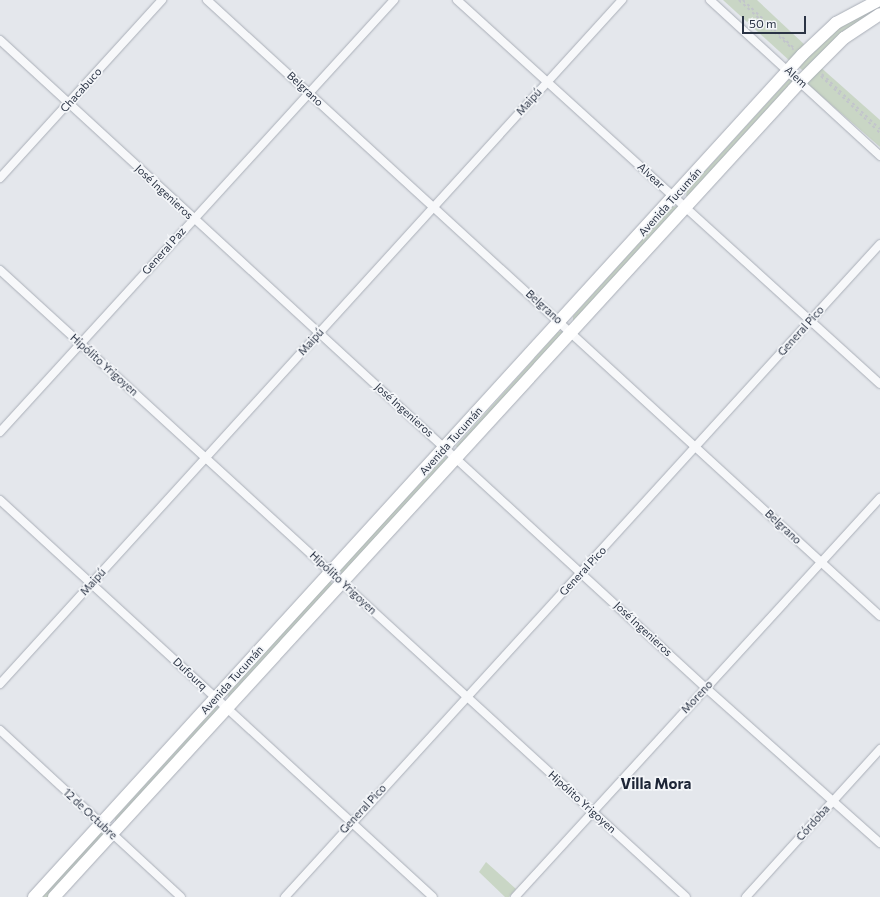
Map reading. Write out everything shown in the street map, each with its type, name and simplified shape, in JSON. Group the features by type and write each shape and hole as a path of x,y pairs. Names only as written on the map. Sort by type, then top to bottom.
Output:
{"main road":[{"name":"Avenida Tucumán","path":"34,897 824,33 849,15 879,0"},
{"name":"Avenida Tucumán","path":"54,897 801,81 844,38 880,14"}],"street":[{"name":"Chacabuco","path":"0,178 69,104 162,0"},
{"name":"Belgrano","path":"207,0 433,209 571,332 880,616"},
{"name":"General Paz","path":"0,432 394,0"},
{"name":"Alvear","path":"457,0 880,384"},
{"name":"Maipú","path":"0,684 622,0"},
{"name":"Alem","path":"710,0 801,81 880,156"},
{"name":"José Ingenieros","path":"0,40 318,334 582,572 706,688 880,843"},
{"name":"General Pico","path":"285,897 352,821 582,572 880,244"},
{"name":"Hipólito Yrigoyen","path":"0,270 207,457 686,897"},
{"name":"Moreno","path":"516,897 880,498"},
{"name":"Dufourq","path":"0,500 352,821 433,897"},
{"name":"12 de Octubre","path":"0,730 181,897"},
{"name":"Córdoba","path":"746,897 880,749"}],"green space":[{"path":"723,0 757,0 806,46 791,62"},
{"path":"880,2 880,13 807,74 795,64 823,35"},
{"path":"818,65 880,120 880,147 804,81"},
{"path":"789,79 794,80 793,84 690,196 686,196 687,191"},
{"path":"677,206 677,211 578,321 573,321 573,316 672,207"},
{"path":"562,331 565,334 459,449 456,446 558,332"},
{"path":"446,456 450,460 342,574 340,571 367,540"},
{"path":"330,581 335,587 234,697 228,697 228,694"},
{"path":"217,706 220,707 115,823 115,818"},
{"path":"100,832 103,833 102,840 50,897 42,897"},
{"path":"486,862 516,889 509,897 505,897 479,872"}],"district":[{"name":"Villa Mora","path":"656,784"}]}
